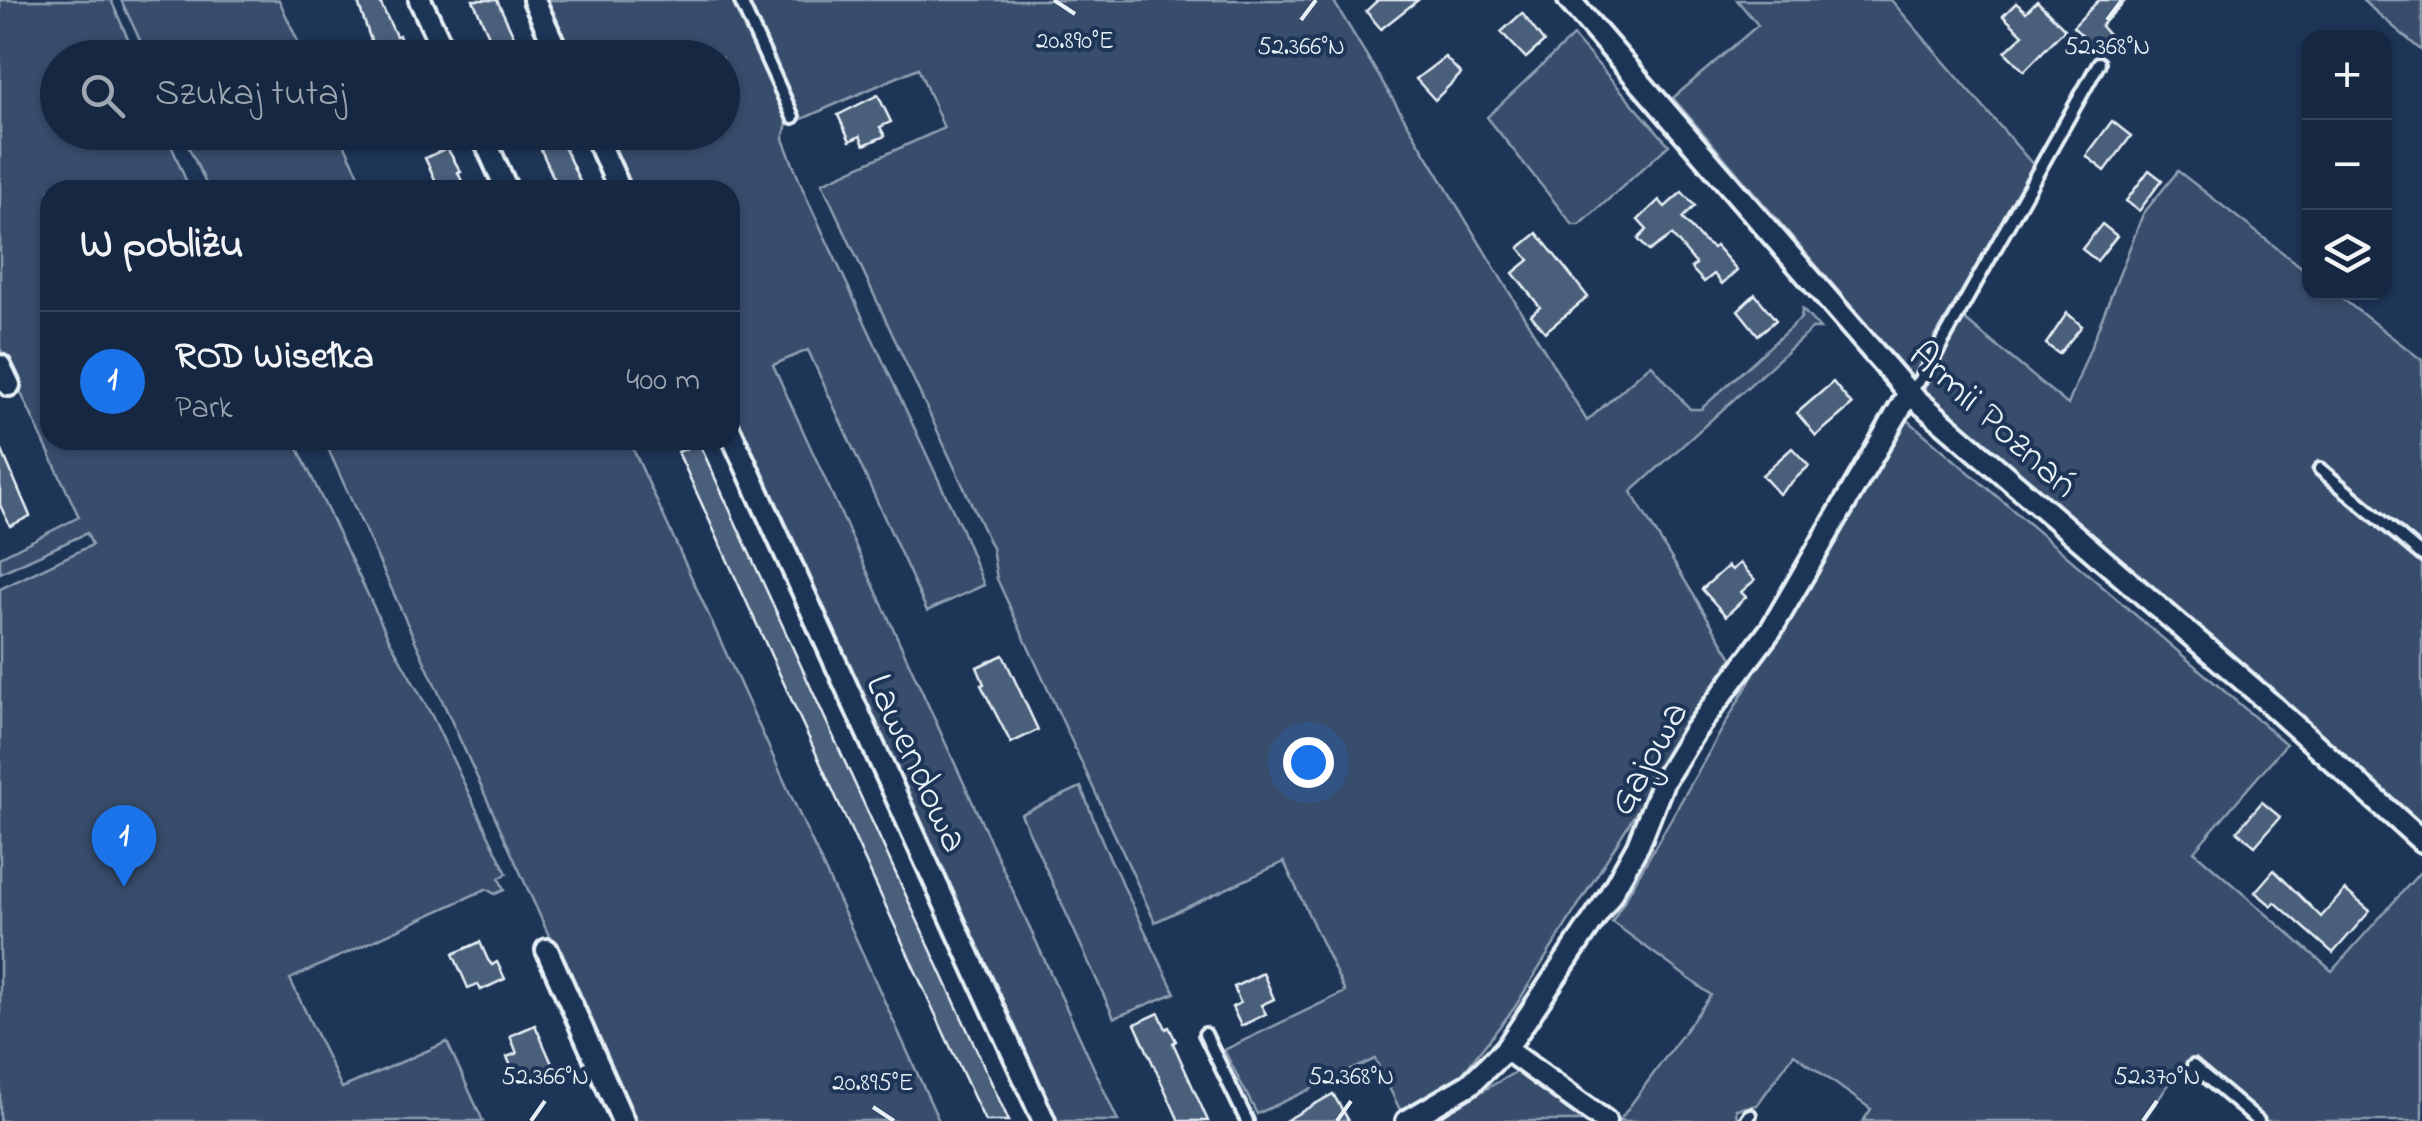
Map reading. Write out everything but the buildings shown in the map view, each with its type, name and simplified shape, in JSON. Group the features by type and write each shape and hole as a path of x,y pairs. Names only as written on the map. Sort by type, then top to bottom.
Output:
{"street":[{"path":"420,0 439,40"},
{"path":"534,0 552,40"},
{"name":"Armii Poznań","path":"1569,0 1910,393 2422,841"},
{"path":"489,150 503,180"},
{"path":"602,150 616,180"},
{"name":"Gajowa","path":"1407,1121 1470,1084 1506,1049 1609,897 1638,845 1663,782 1694,733 1772,628 1910,393"},
{"name":"Lawendowa","path":"739,450 1044,1121"},
{"path":"547,950 622,1121"},
{"path":"1506,1049 1605,1121"}],"lane":[{"path":"740,0 792,117"},
{"path":"1910,393 2098,63"},
{"path":"2320,469 2422,555"},
{"path":"1205,1034 1247,1121"},
{"path":"2192,1066 2258,1121"}],"shaded area":[{"path":"0,0 111,0 129,40 40,40 40,150 173,150 186,180 40,180 40,434 0,348"},
{"path":"121,0 279,0 297,40 140,40"},
{"path":"544,0 733,0 788,119 783,139 804,192 984,585 927,611 808,350 773,365 1118,1121 1057,1121 740,432 740,180 626,180 613,150 740,150 740,40 563,40"},
{"path":"746,0 1333,0 1587,421 1651,364 1690,409 1701,409 1801,318 1802,309 1820,329 1812,329 1631,492 1732,658 1515,1007 1452,1087 1403,1116 1375,1059 1257,1114 1224,1050 1345,992 1284,862 1155,922 997,579 992,548 822,183 944,128 918,68 802,119"},
{"path":"1737,0 1891,0 2034,166 1912,377 1673,98 1758,25"},
{"path":"2362,0 2422,0 2422,51"},
{"path":"1573,36 1669,145 1580,225 1573,225 1487,117"},
{"path":"190,150 347,150 361,180 204,180"},
{"path":"2178,171 2302,268 2302,300 2344,300 2422,360 2422,548 2318,461 2311,469 2422,560 2422,824 2035,490 1924,389 1964,319 2068,405 2143,214"},
{"path":"1902,415 2286,744 2194,851 2332,971 2422,870 2422,1121 2250,1121 2182,1066 2143,1121 1863,1121 1871,1109 1794,1054 1757,1105 1736,1109 1737,1121 1619,1121 1711,995 1612,922"},
{"path":"48,450 299,450 507,874 499,878 504,890 495,894 486,889 290,979 342,1088 447,1042 483,1121 0,1121 0,589 92,545 87,533 0,573 0,557 79,517"},
{"path":"329,450 634,450 939,1121 633,1121"},
{"path":"1081,787 1105,848 1175,993 1114,1018 1021,814"},
{"path":"1519,1070 1589,1121 1430,1121"}],"place":[{"name":"ROD Wisełka","path":"124,887"}]}
